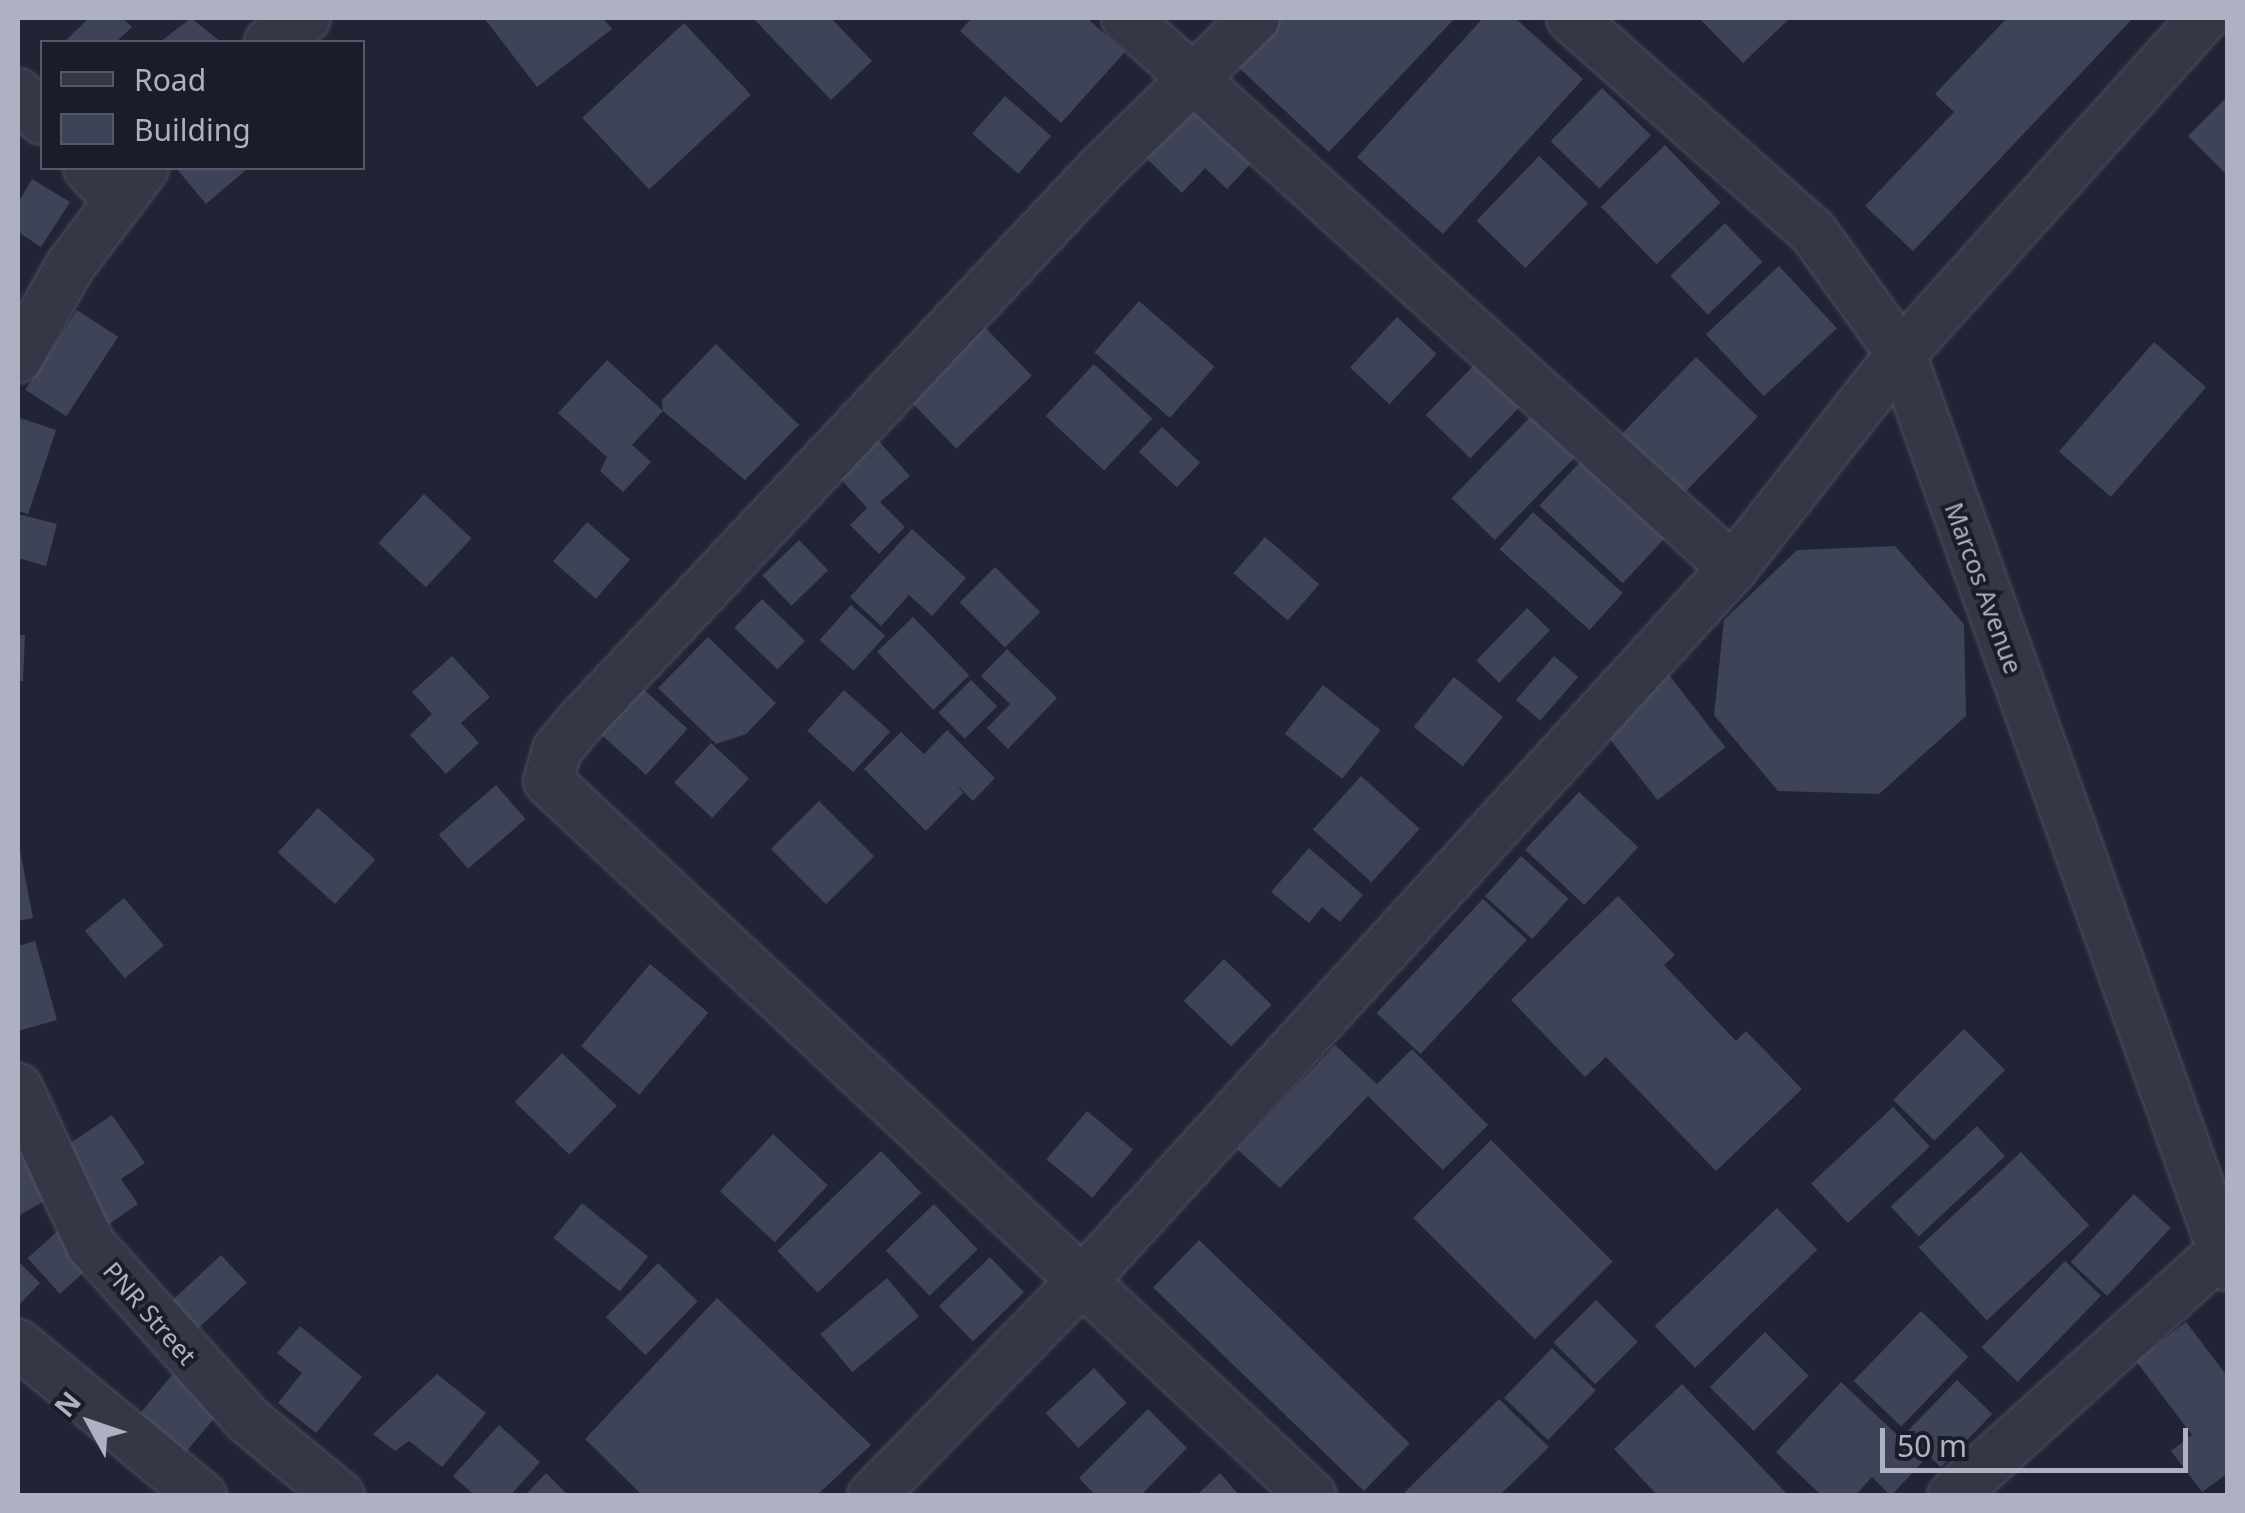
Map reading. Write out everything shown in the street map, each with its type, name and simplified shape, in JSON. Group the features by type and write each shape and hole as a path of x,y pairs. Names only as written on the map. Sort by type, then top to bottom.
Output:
{"street":[{"path":"272,40 306,18"},
{"path":"1126,18 1733,568"},
{"path":"1255,18 582,720 557,750 548,781 1087,1276 1312,1496"},
{"name":"Marcos Avenue","path":"1572,18 1812,232 1901,354 2224,1260"},
{"path":"872,1496 1087,1276 1733,568 1901,354 2204,18"},
{"path":"18,93 40,118"},
{"path":"18,358 117,179"},
{"name":"PNR Street","path":"18,1088 91,1245 248,1420 340,1496"},
{"path":"1952,1496 2224,1260"},
{"path":"18,1344 202,1496"}],"building":[{"path":"89,18 122,18 132,27 118,40 66,40"},
{"path":"191,18 218,40 163,40"},
{"path":"484,18 603,18 612,29 537,87"},
{"path":"753,18 831,18 872,61 831,100"},
{"path":"972,18 1087,18 1125,52 1061,123 960,31"},
{"path":"1279,18 1455,18 1329,152 1235,64"},
{"path":"1483,18 1515,18 1583,79 1443,234 1357,157"},
{"path":"1699,18 1790,18 1743,63"},
{"path":"2007,18 2133,18 1913,251 1865,206 1954,112 1935,94"},
{"path":"684,23 751,95 649,189 582,118"},
{"path":"1602,88 1651,135 1600,188 1551,141"},
{"path":"1188,95 1255,159 1227,189 1205,168 1182,193 1137,149"},
{"path":"1005,96 1051,136 1018,174 972,134"},
{"path":"2228,96 2228,171 2225,173 2188,136"},
{"path":"1665,145 1721,203 1657,264 1601,207"},
{"path":"1539,156 1588,203 1525,268 1476,221"},
{"path":"178,170 246,170 206,204"},
{"path":"32,179 70,202 41,247 18,232 18,203"},
{"path":"1725,223 1763,262 1708,315 1670,276"},
{"path":"1779,266 1837,328 1764,396 1706,334"},
{"path":"1139,301 1214,367 1170,418 1094,352"},
{"path":"77,310 118,337 66,416 25,390"},
{"path":"1397,317 1436,354 1389,404 1350,367"},
{"path":"979,321 1032,376 956,449 903,394"},
{"path":"2154,342 2206,387 2111,497 2059,451"},
{"path":"716,344 799,425 745,480 663,411 662,400"},
{"path":"1696,357 1758,417 1683,494 1621,435"},
{"path":"607,360 663,411 632,445 651,462 623,492 600,471 607,457 558,413"},
{"path":"1094,364 1153,419 1104,470 1046,416"},
{"path":"1475,364 1520,407 1470,458 1426,415"},
{"path":"1535,412 1578,454 1495,540 1452,498"},
{"path":"20,418 56,430 28,514 18,511"},
{"path":"1162,427 1200,462 1177,487 1139,452"},
{"path":"869,430 910,476 880,502 905,527 879,554 850,525 867,508 828,465"},
{"path":"1581,461 1664,539 1623,583 1539,506"},
{"path":"424,494 472,538 426,587 378,543"},
{"path":"1533,512 1623,593 1589,630 1500,549"},
{"path":"18,514 57,524 46,566 18,558"},
{"path":"587,522 630,559 596,599 553,561"},
{"path":"912,529 966,578 932,616 909,595 881,626 850,597"},
{"path":"1265,537 1319,584 1288,620 1234,573"},
{"path":"799,540 828,570 791,606 762,575"},
{"path":"1895,546 1964,624 1966,716 1879,794 1778,791 1714,715 1724,620 1797,550"},
{"path":"995,567 1040,612 1005,648 960,602"},
{"path":"762,599 805,641 777,669 734,628"},
{"path":"851,605 885,636 854,671 820,640"},
{"path":"1527,608 1550,630 1499,683 1476,661"},
{"path":"913,617 969,675 933,710 877,652"},
{"path":"18,635 25,635 23,681 18,681"},
{"path":"708,637 776,703 746,734 716,744 658,688"},
{"path":"1007,649 1057,698 1008,749 987,728 1010,704 981,676"},
{"path":"452,656 490,697 461,723 479,743 446,774 410,735 432,714 412,692"},
{"path":"1554,656 1578,677 1540,721 1516,700"},
{"path":"1665,670 1725,747 1658,800 1597,723"},
{"path":"1454,677 1503,717 1463,766 1414,727"},
{"path":"971,680 997,706 965,739 938,713"},
{"path":"1323,685 1381,730 1342,779 1285,734"},
{"path":"640,686 688,729 646,775 599,732"},
{"path":"844,690 890,731 853,772 807,731"},
{"path":"947,730 995,778 973,801 957,785 963,793 926,831 864,769 901,732 924,754"},
{"path":"711,743 749,778 712,818 674,782"},
{"path":"1361,776 1420,829 1372,882 1313,830"},
{"path":"496,785 526,819 468,869 439,835"},
{"path":"1579,792 1638,847 1584,905 1525,850"},
{"path":"819,801 874,856 826,904 771,849"},
{"path":"318,808 375,860 335,904 278,853"},
{"path":"18,846 33,918 18,921"},
{"path":"1309,848 1363,895 1340,922 1322,907 1309,923 1271,892"},
{"path":"1521,856 1569,899 1532,939 1485,896"},
{"path":"1618,896 1675,955 1664,965 1736,1041 1746,1031 1802,1089 1716,1171 1606,1057 1585,1077 1511,1000"},
{"path":"124,898 164,945 125,978 85,931"},
{"path":"1483,899 1527,940 1420,1054 1377,1013"},
{"path":"35,941 57,1020 18,1031 18,946"},
{"path":"1224,959 1271,1005 1231,1047 1184,1001"},
{"path":"650,964 708,1013 639,1095 581,1046"},
{"path":"1964,1029 2005,1070 1934,1141 1893,1100"},
{"path":"1335,1045 1377,1084 1412,1049 1488,1125 1443,1170 1368,1096 1280,1188 1237,1149"},
{"path":"562,1053 617,1106 569,1155 515,1102"},
{"path":"1893,1107 1930,1146 1848,1223 1811,1183"},
{"path":"1087,1111 1133,1150 1092,1198 1047,1159"},
{"path":"112,1115 145,1163 121,1179 138,1204 109,1224 60,1150"},
{"path":"18,1122 57,1194 18,1216"},
{"path":"1977,1126 2005,1156 1919,1236 1891,1206"},
{"path":"773,1134 828,1185 775,1242 720,1191"},
{"path":"1491,1140 1613,1262 1535,1339 1413,1218"},
{"path":"881,1151 921,1193 818,1293 777,1251"},
{"path":"2021,1152 2089,1225 1987,1321 1919,1247"},
{"path":"2134,1194 2171,1228 2107,1296 2071,1262"},
{"path":"582,1203 648,1256 620,1291 554,1238"},
{"path":"934,1204 978,1249 930,1296 886,1251"},
{"path":"1777,1208 1817,1250 1695,1368 1655,1326"},
{"path":"59,1230 91,1266 60,1294 28,1258"},
{"path":"1199,1240 1410,1444 1364,1491 1153,1287"},
{"path":"221,1255 247,1283 198,1328 172,1301"},
{"path":"990,1257 1024,1292 973,1342 939,1306"},
{"path":"18,1261 40,1283 18,1306"},
{"path":"2065,1261 2101,1296 2018,1382 1982,1347"},
{"path":"658,1263 698,1301 645,1355 606,1317"},
{"path":"887,1278 919,1316 852,1372 820,1334"},
{"path":"717,1298 871,1445 816,1496 643,1496 585,1439"},
{"path":"1596,1300 1638,1342 1595,1384 1554,1342"},
{"path":"1921,1311 1968,1357 1901,1427 1854,1381"},
{"path":"2186,1322 2228,1377 2228,1473 2202,1492 2171,1451 2192,1435 2136,1361"},
{"path":"300,1326 362,1377 316,1433 278,1403 302,1373 277,1353"},
{"path":"1765,1332 1809,1376 1754,1431 1710,1387"},
{"path":"1552,1348 1596,1390 1548,1440 1504,1398"},
{"path":"1094,1368 1127,1403 1078,1448 1046,1413"},
{"path":"173,1374 219,1413 186,1452 140,1413"},
{"path":"437,1374 486,1413 442,1467 409,1441 395,1451 373,1434"},
{"path":"1957,1380 1992,1414 1941,1467 1906,1433"},
{"path":"1841,1382 1924,1460 1891,1496 1872,1477 1855,1496 1822,1496 1776,1452"},
{"path":"1682,1384 1789,1496 1658,1496 1614,1449"},
{"path":"1499,1399 1549,1447 1499,1496 1401,1496"},
{"path":"1148,1409 1187,1448 1140,1496 1096,1496 1079,1478"},
{"path":"499,1425 540,1462 510,1496 475,1496 453,1476"},
{"path":"546,1473 569,1496 524,1496"},
{"path":"1220,1473 1240,1496 1196,1496"}]}
